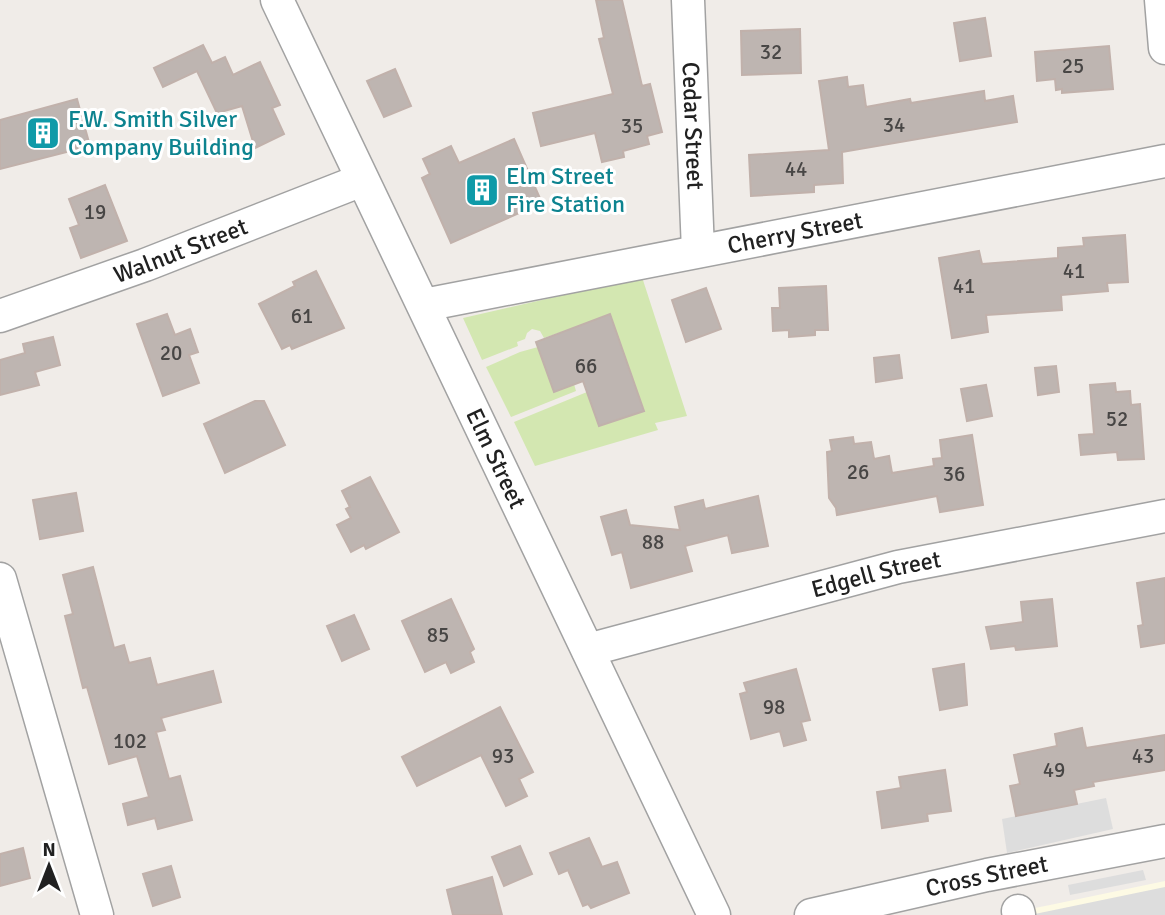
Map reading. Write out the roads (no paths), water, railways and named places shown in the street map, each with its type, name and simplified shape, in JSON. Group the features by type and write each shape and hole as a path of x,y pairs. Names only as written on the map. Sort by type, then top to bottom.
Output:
{"street":[{"name":"Elm Street","path":"278,0 714,915"},
{"name":"Cedar Street","path":"688,0 698,251"},
{"path":"1161,0 1165,48"},
{"name":"Cherry Street","path":"424,305 1165,161"},
{"name":"Walnut Street","path":"0,316 145,265 362,180"},
{"name":"Edgell Street","path":"589,650 898,567 1165,516"},
{"path":"0,579 97,915"},
{"name":"Cross Street","path":"811,915 987,875 1165,841"}],"place":[{"name":"F.W. Smith Silver Company Building","path":"43,133"},
{"name":"Elm Street Fire Station","path":"482,190"}]}
